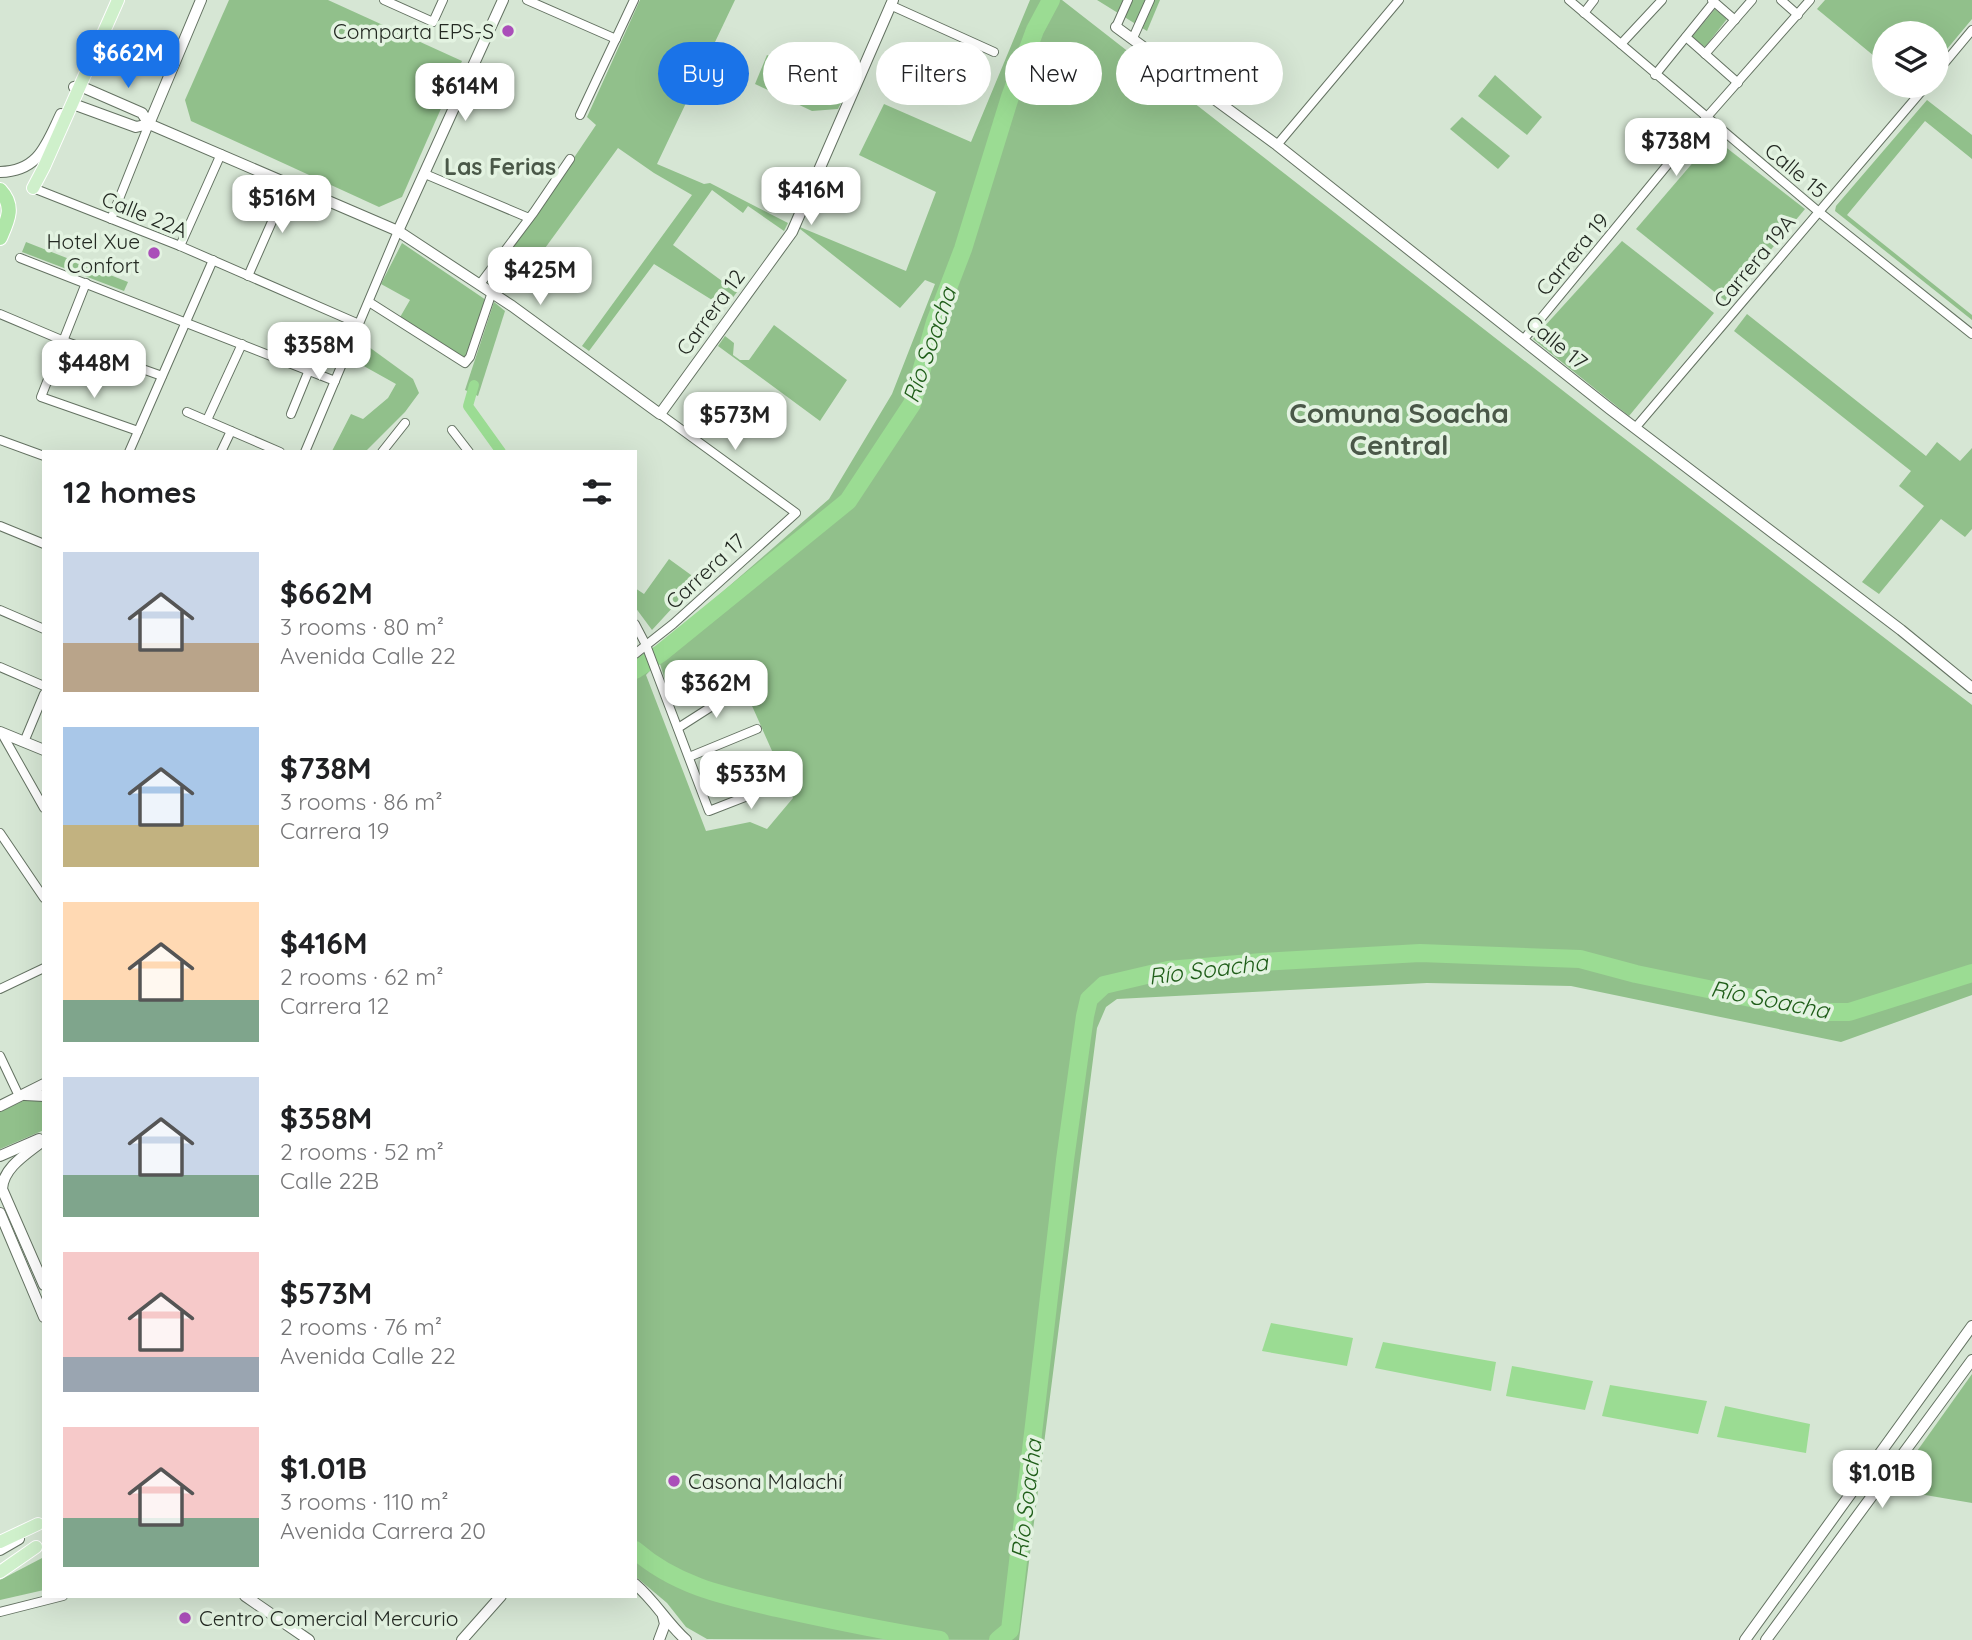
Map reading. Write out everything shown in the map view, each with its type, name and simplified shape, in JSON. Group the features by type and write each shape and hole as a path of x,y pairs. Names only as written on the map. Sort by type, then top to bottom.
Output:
{"highway":[{"path":"0,190 10,208 10,216 0,238"}],"main road":[{"path":"33,188 118,0"},
{"path":"0,1542 41,1522"},
{"path":"0,1572 40,1546"}],"street":[{"path":"111,219 201,0"},
{"path":"384,0 433,22 443,0"},
{"path":"306,450 398,231 503,0"},
{"path":"527,0 616,39"},
{"path":"580,115 634,0"},
{"path":"1116,27 1128,0"},
{"path":"1133,38 1150,0"},
{"path":"1277,145 1399,0"},
{"name":"Calle 15","path":"1569,0 1819,212 1972,334"},
{"path":"1584,13 1594,0"},
{"path":"1621,44 1662,0"},
{"path":"1705,54 1752,0"},
{"path":"1781,0 1798,15"},
{"name":"Carrera 19","path":"1524,339 1706,118 1810,0"},
{"path":"1655,75 1713,1 1735,20"},
{"path":"887,2 994,52"},
{"name":"Carrera 12","path":"660,414 792,232 887,2"},
{"name":"Calle 17","path":"1116,27 1277,145 1972,688"},
{"path":"1949,58 1972,30"},
{"path":"1686,37 1738,83"},
{"path":"0,173 23,168 40,155 74,87 80,86 142,113 149,124 398,231 492,292 660,414"},
{"name":"Carrera 19A","path":"1636,428 1916,98"},
{"path":"73,104 136,127 149,124"},
{"path":"180,246 221,154"},
{"path":"480,284 570,159"},
{"path":"425,174 529,218"},
{"path":"248,275 289,183"},
{"name":"Calle 22A","path":"33,188 180,246 359,324"},
{"path":"20,258 335,381"},
{"path":"130,450 213,260"},
{"path":"86,283 41,397 138,431"},
{"path":"369,302 465,363 470,357 492,292"},
{"path":"0,314 64,341 162,376"},
{"path":"207,420 242,344"},
{"path":"291,414 309,370"},
{"path":"187,412 275,450"},
{"name":"Carrera 17","path":"637,652 648,648 796,513 660,414"},
{"path":"384,450 405,423"},
{"path":"222,450 230,430"},
{"path":"452,430 467,450"},
{"path":"0,440 42,455"},
{"path":"0,526 42,543"},
{"path":"0,610 42,628"},
{"path":"637,629 648,648 709,811 781,783"},
{"path":"0,667 42,685"},
{"path":"678,728 739,689"},
{"path":"24,742 42,699"},
{"path":"689,757 757,729"},
{"path":"0,732 42,749"},
{"path":"0,732 42,805"},
{"path":"0,833 42,891"},
{"path":"0,850 12,850"},
{"path":"0,989 42,969"},
{"path":"0,1056 19,1096"},
{"path":"0,1105 42,1085"},
{"path":"19,1096 42,1096"},
{"path":"0,1156 42,1139"},
{"path":"42,1140 5,1174 2,1181 5,1199 42,1281"},
{"path":"0,1213 42,1312"},
{"path":"1745,1640 1972,1326"},
{"path":"1766,1640 1972,1360"},
{"path":"0,1550 41,1522"},
{"path":"0,1565 40,1546"},
{"path":"637,1586 650,1596 686,1640"},
{"path":"0,1612 55,1598"},
{"path":"248,1598 309,1640"},
{"path":"461,1640 499,1598"},
{"path":"659,1640 665,1624 663,1613"}],"shaded area":[{"path":"229,0 328,0 462,61 402,197 379,207 191,121 185,100"},
{"path":"640,0 735,0 715,42 658,42 658,105 685,105 657,164 704,184 710,183 788,223 784,231 748,206 743,213 712,190 673,245 737,292 725,308 654,264 589,351 582,346 692,195 618,148 513,292 490,277 596,125 587,117"},
{"path":"1030,0 1062,0 1116,42 1116,105 1197,105 1972,705 1972,995 1841,1042 1571,986 1427,983 1117,999 1106,1007 1097,1028 1019,1640 707,1639 686,1627 667,1603 637,1578 637,662 658,648 829,499 892,394 935,284 925,280 900,308 795,225 906,271 936,192 859,155 884,105 971,142 986,105 991,105 991,94 1005,60 1005,105 1102,105 1102,42 1013,42","holes":["659,661 672,701 732,661 793,798 767,829 750,822 706,831 646,675"]},
{"path":"1097,0 1160,0 1147,31"},
{"path":"1825,0 1972,0 1972,19 1949,47 1949,21 1872,21 1872,54 1817,9"},
{"path":"1715,9 1727,19 1705,47 1692,37"},
{"path":"763,65 763,88 755,84"},
{"path":"1495,75 1542,117 1527,135 1478,96"},
{"path":"1927,100 1972,135 1972,159 1925,121 1847,215 1972,315 1972,320 1835,211 1836,206"},
{"path":"799,105 840,105 838,109 812,111"},
{"path":"1462,117 1510,156 1498,169 1450,129"},
{"path":"1714,138 1805,209 1727,302 1636,229"},
{"path":"1622,241 1714,313 1629,416 1533,339"},
{"path":"26,242 128,282 124,291 22,252"},
{"path":"402,243 486,300 465,362 399,319 410,300 381,284"},
{"path":"494,302 505,311 478,396 465,390"},
{"path":"1747,314 1926,456 1937,442 1960,461 1972,448 1972,529 1965,537 1941,519 1879,594 1862,582 1924,506 1899,486 1911,471 1734,331"},
{"path":"774,325 847,380 820,421 718,346 725,336 734,343 733,355 740,360 749,360"},
{"path":"358,339 413,379 419,393 405,412 367,450 333,450 351,414 363,419 388,398 396,384 353,360"},
{"path":"669,559 698,580 652,630 637,610 637,589 644,594"},
{"path":"27,1099 42,1100 42,1131 0,1149 0,1112"},
{"path":"1271,1323 1353,1338 1347,1366 1262,1351"},
{"path":"1383,1342 1496,1362 1491,1391 1375,1368"},
{"path":"1512,1366 1593,1381 1585,1410 1506,1396"},
{"path":"1972,1374 1972,1503 1890,1489"},
{"path":"1610,1385 1707,1401 1698,1434 1602,1416"},
{"path":"1725,1406 1810,1424 1806,1453 1717,1437"},
{"path":"42,1558 42,1590 0,1600 0,1580"}],"waterway":[{"name":"Río Soacha","path":"637,669 661,653 848,501 912,404 935,322 963,249 1010,97 1035,30 1051,0"},
{"path":"474,385 468,406 500,450"},
{"name":"Río Soacha","path":"998,1640 1010,1630 1065,1160 1085,1016 1089,999 1104,985 1168,970 1420,953 1580,959 1636,974 1818,1012 1849,1012 1972,973"},
{"name":"Río Soacha","path":"637,1552 667,1573 720,1594 818,1617 940,1640"}],"place":[{"name":"Comparta EPS-S","path":"508,31"},
{"name":"Hotel Xue Confort","path":"154,253"},
{"name":"Casona Malachí","path":"674,1481"},
{"name":"Centro Comercial Mercurio","path":"185,1618"}],"district":[{"name":"Las Ferias","path":"500,166"},
{"name":"Comuna Soacha Central","path":"1399,428"}]}
